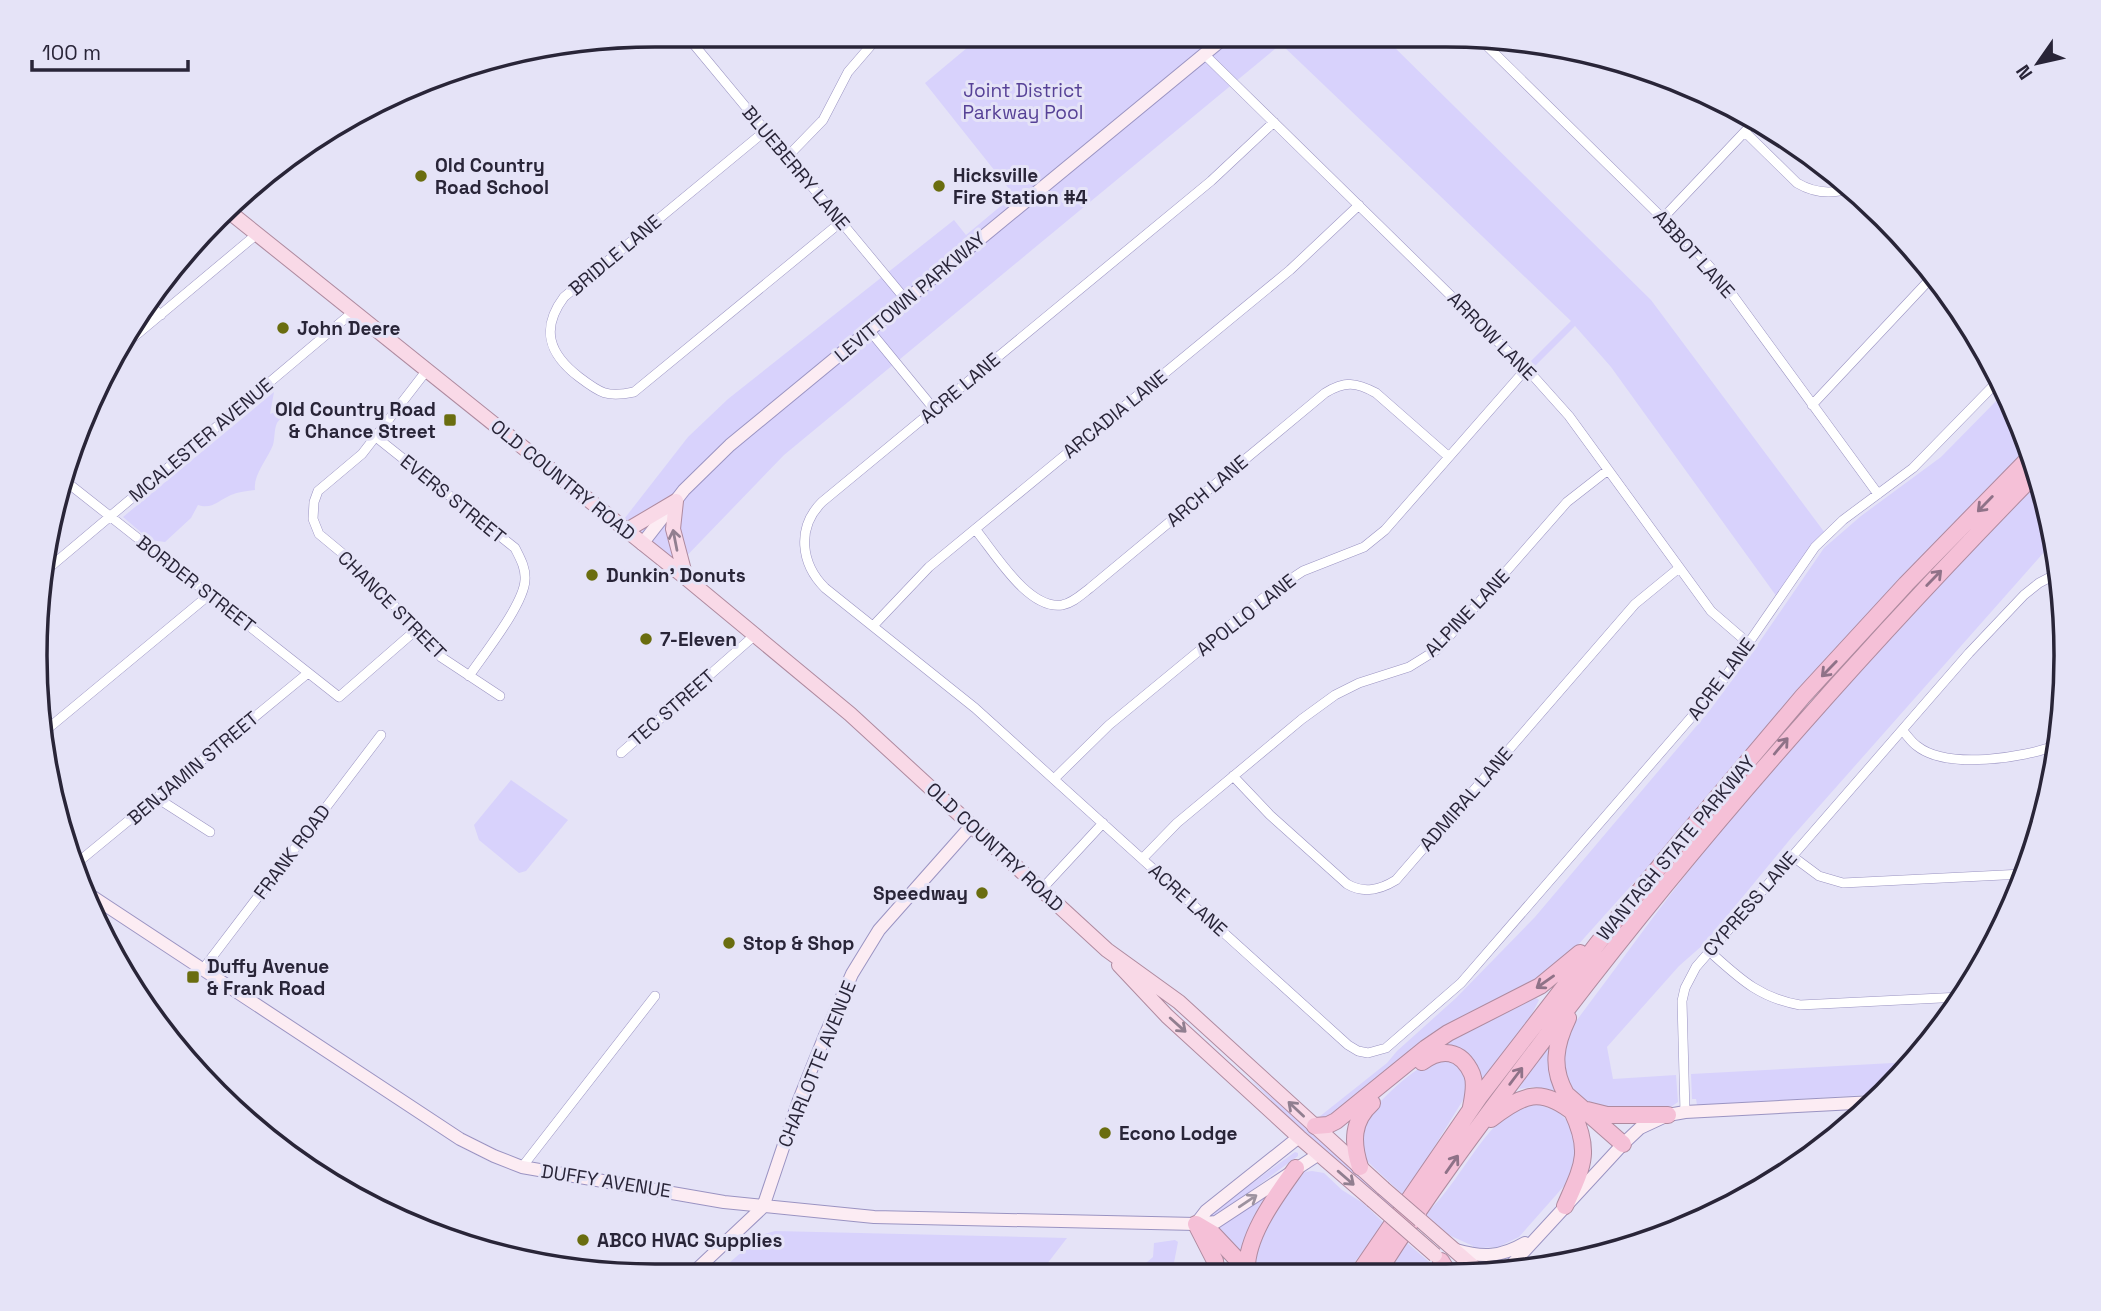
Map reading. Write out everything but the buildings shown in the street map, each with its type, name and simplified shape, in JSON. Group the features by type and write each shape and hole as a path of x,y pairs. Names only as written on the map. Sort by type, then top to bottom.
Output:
{"highway":[{"name":"WANTAGH STATE PARKWAY","path":"1365,1264 1471,1109 1615,921 1803,696 1906,584 2022,465"},
{"name":"WANTAGH STATE PARKWAY","path":"1384,1264 1475,1131 1576,997 1696,846 1793,732 1907,607 2028,482"},
{"path":"1315,1126 1328,1125 1344,1115 1448,1033 1540,986 1615,921"},
{"path":"1576,997 1559,1036 1556,1061 1561,1085 1578,1110 1619,1147"},
{"path":"1360,1167 1354,1136 1361,1112 1432,1055 1438,1052 1452,1053 1465,1063 1474,1081 1471,1109"},
{"path":"1475,1131 1513,1102 1541,1096 1578,1110 1607,1115 1668,1115"},
{"path":"1565,1206 1584,1162 1578,1110"},
{"path":"1248,1264 1250,1247 1276,1195 1296,1168"},
{"path":"1196,1224 1213,1234 1240,1264"},
{"path":"1196,1224 1216,1264"}],"main road":[{"name":"OLD COUNTRY ROAD","path":"235,216 627,530 850,714 1107,950 1179,1002 1383,1188 1445,1256"},
{"path":"627,530 676,501"},
{"path":"676,501 673,529 686,578"},
{"name":"OLD COUNTRY ROAD","path":"1107,950 1141,990 1299,1137 1372,1200 1445,1256"}],"street":[{"name":"BLUEBERRY LANE","path":"696,47 906,300"},
{"path":"788,156 823,120 848,72 870,47"},
{"name":"LEVITTOWN PARKWAY","path":"642,544 676,501 730,445 1214,47"},
{"name":"ABBOT LANE","path":"1491,49 1663,218 1723,282 1878,494"},
{"name":"ARROW LANE","path":"1205,55 1526,369 1569,416 1711,611 1748,643"},
{"name":"ACRE LANE","path":"1274,122 1211,181 822,502 810,517 806,528 805,557 816,580 975,708 1348,1045 1368,1053 1379,1051 1393,1043 1435,1008 1497,943 1696,715 1815,547 1843,520 1913,468 1992,388"},
{"path":"1663,218 1748,128"},
{"name":"BRIDLE LANE","path":"765,131 564,297 555,309 551,322 552,342 558,358 604,394 617,396 634,392 841,222"},
{"path":"1745,132 1797,183 1829,193 1838,191"},
{"name":"ARCADIA LANE","path":"873,626 929,567 1290,270 1359,205"},
{"path":"142,330 257,234"},
{"path":"1812,405 1926,283"},
{"path":"155,310 161,315"},
{"name":"MCALESTER AVENUE","path":"54,564 353,312"},
{"path":"870,331 934,409"},
{"name":"APOLLO LANE","path":"1055,778 1109,725 1268,594 1303,571 1346,556 1374,540 1400,514 1526,369"},
{"name":"CHANCE STREET","path":"427,370 362,454 318,492 314,502 313,519 319,534 360,568 441,657 500,696"},
{"name":"ARCH LANE","path":"975,529 1027,593 1049,605 1065,604 1090,588 1325,393 1347,383 1362,385 1376,393 1449,457"},
{"name":"EVERS STREET","path":"376,437 515,548 523,565 526,579 522,596 469,676"},
{"name":"ALPINE LANE","path":"1143,858 1177,822 1335,695 1359,683 1409,667 1438,649 1567,502 1608,470"},
{"name":"BORDER STREET","path":"72,486 340,697 416,630"},
{"name":"ADMIRAL LANE","path":"1233,776 1270,815 1347,884 1363,890 1387,885 1395,880 1635,604 1679,568"},
{"name":"CYPRESS LANE","path":"1685,1112 1682,1001 1689,978 1709,951 2016,603 2049,578"},
{"path":"51,726 209,595"},
{"name":"TEC STREET","path":"621,753 755,635"},
{"name":"BENJAMIN STREET","path":"83,859 307,673"},
{"path":"1902,730 1917,747 1945,757 1964,759 2019,756 2046,749"},
{"name":"FRANK ROAD","path":"203,969 381,735"},
{"path":"157,797 210,832"},
{"path":"1041,890 1102,823"},
{"name":"CHARLOTTE AVENUE","path":"702,1264 763,1207 804,1088 852,974 879,930 972,825"},
{"path":"1792,856 1819,876 1843,883 2012,875"},
{"name":"DUFFY AVENUE","path":"100,901 460,1139 522,1167 763,1207 887,1217 1196,1224 1216,1222 1319,1154"},
{"path":"1709,951 1744,982 1768,998 1781,1002 1800,1005 1948,998"},
{"path":"522,1167 655,996"},
{"path":"1516,1260 1619,1147 1640,1128 1668,1115 1858,1103"},
{"path":"1196,1224 1206,1211 1299,1137"},
{"path":"1445,1256 1490,1257 1514,1250 1535,1238"}],"green space":[{"name":"Joint District Parkway Pool","path":"968,47 1277,47 784,455 676,567 621,523 688,437 728,399 954,220 966,235 1014,195 925,83"},
{"path":"1284,47 1394,47 1651,300 1825,533 1777,597 1611,367 1575,326 1531,370 1526,366 1571,321"},
{"path":"274,392 270,414 290,406 277,423 273,445 258,473 255,490 234,494 211,505 198,505 191,518 165,542 150,540 123,517"},
{"path":"1997,400 2020,459 1560,965 1333,1119 1322,1120 1319,1117 1387,1063 1456,998 1535,917 1710,710 1824,548 1861,516 1941,457"},
{"path":"2031,491 2045,551 1792,837 1704,944 1679,966 1607,1047 1613,1079 1676,1075 1678,1102 1671,1107 1604,1109 1584,1100 1570,1089 1561,1058 1567,1033 1724,827 1878,651"},
{"path":"511,780 568,820 526,871 519,873 479,840 474,825"},
{"path":"1536,998 1539,1000 1529,1020 1477,1091 1443,1043 1475,1025"},
{"path":"1556,1035 1557,1091 1532,1087 1519,1089 1532,1065"},
{"path":"1440,1057 1462,1068 1468,1092 1404,1196 1366,1160 1360,1124 1407,1077"},
{"path":"1898,1063 1866,1095 1697,1105 1696,1099 1692,1099 1691,1074"},
{"path":"1249,1078 1303,1124 1409,1221 1346,1171"},
{"path":"1541,1105 1558,1112 1570,1123 1578,1142 1572,1177 1519,1237 1498,1247 1473,1248 1449,1235 1425,1214 1449,1188 1497,1124 1510,1112 1524,1106"},
{"path":"1295,1152 1298,1156 1211,1220 1208,1215"},
{"path":"1304,1172 1324,1173 1385,1224 1353,1264 1252,1264 1255,1246 1293,1179"},
{"path":"1262,1196 1265,1199 1240,1252 1216,1229"},
{"path":"775,1231 1067,1238 1047,1264 728,1264 761,1235"},
{"path":"1175,1240 1178,1242 1174,1264 1145,1264 1153,1257 1154,1243"},
{"path":"1406,1242 1432,1264 1394,1264"}],"place":[{"name":"Old Country Road School","path":"421,176"},
{"name":"Hicksville Fire Station #4","path":"939,186"},
{"name":"John Deere","path":"283,328"},
{"name":"Old Country Road & Chance Street","path":"450,420"},
{"name":"Dunkin' Donuts","path":"592,575"},
{"name":"7-Eleven","path":"646,639"},
{"name":"Speedway","path":"982,893"},
{"name":"Stop & Shop","path":"729,943"},
{"name":"Duffy Avenue & Frank Road","path":"193,977"},
{"name":"Econo Lodge","path":"1105,1133"},
{"name":"ABCO HVAC Supplies","path":"583,1240"}]}
